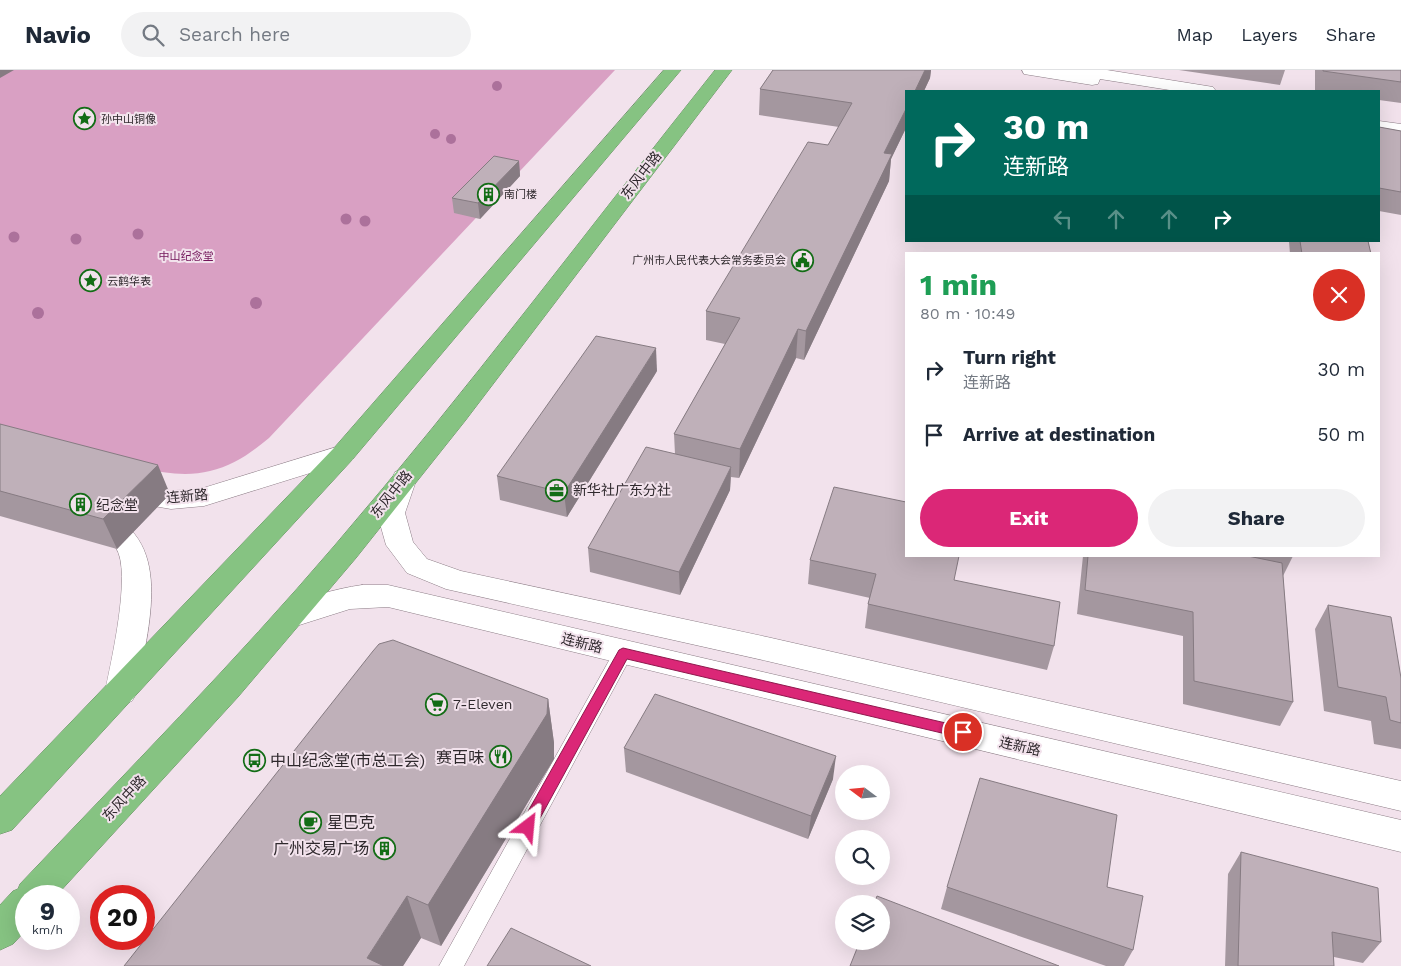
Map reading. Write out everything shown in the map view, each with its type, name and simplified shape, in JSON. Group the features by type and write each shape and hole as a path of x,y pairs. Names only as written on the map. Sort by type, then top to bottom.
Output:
{"highway":[{"path":"0,819 343,454 673,70"},
{"name":"东风中路","path":"43,885 290,617 404,478 724,70"},
{"path":"0,932 15,915"}],"street":[{"path":"1030,70 1154,90"},
{"path":"1075,70 1202,90"},
{"path":"1380,117 1401,120"},
{"path":"1380,126 1401,129"},
{"name":"连新路","path":"108,489 171,500 204,497 343,454"},
{"path":"404,478 391,513 400,545 417,566 456,581 767,649 1401,796"},
{"path":"72,511 90,516 120,533 130,545 136,566 137,587 121,692"},
{"name":"连新路","path":"290,617 326,603 357,596 388,596 1401,836"}],"lane":[{"path":"451,966 623,653"}],"green space":[{"name":"中山纪念堂","path":"0,70 615,70 269,438 248,454 226,466 210,471 183,474 141,468 0,434"}],"building":[{"name":"广州市人民代表大会常务委员会","path":"773,70 925,70 915,90 905,90 905,111 884,153 892,154 806,331 798,329 740,449 674,434 740,318 706,311 808,142 828,145 852,103 760,89"},
{"path":"1401,70 1401,82 1323,71"},
{"path":"1380,127 1401,131 1401,192 1380,188"},
{"path":"494,156 519,161 478,203 452,198"},
{"path":"1300,242 1368,242 1371,252 1302,252"},
{"path":"596,336 656,348 564,493 497,476"},
{"path":"0,424 158,465 103,519 0,491"},
{"path":"646,447 731,467 679,572 588,548"},
{"path":"834,487 905,502 905,557 959,557 954,580 1060,602 1054,646 868,604 876,574 810,560"},
{"path":"1088,557 1253,557 1282,563 1293,702 1194,681 1193,612 1085,590"},
{"path":"1328,605 1391,617 1401,678 1401,723 1390,720 1386,697 1338,687"},
{"name":"广州交易广场","path":"393,640 548,699 547,714 428,905 407,896 367,958 384,966 124,966 137,950 155,950 155,927 379,644"},
{"path":"655,694 836,756 811,816 624,748"},
{"path":"980,778 1117,815 1107,887 1143,896 1133,950 947,887"},
{"path":"1241,852 1378,888 1381,942 1332,932 1334,966 1238,966"},
{"path":"890,901 1059,966 850,966 856,950 890,950"},
{"path":"511,928 591,966 487,966"}],"place":[{"name":"孙中山铜像","path":"85,119"},
{"name":"南门楼","path":"488,194"},
{"name":"广州市人民代表大会常务委员会","path":"802,260"},
{"name":"云鹤华表","path":"91,281"},
{"name":"新华社广东分社","path":"557,490"},
{"name":"纪念堂","path":"80,505"},
{"name":"7-Eleven","path":"437,704"},
{"name":"赛百味","path":"500,757"},
{"name":"中山纪念堂(市总工会)","path":"254,760"},
{"name":"星巴克","path":"311,822"},
{"name":"广州交易广场","path":"385,848"}],"route":[{"path":"528,827 623,653 963,732"}]}
